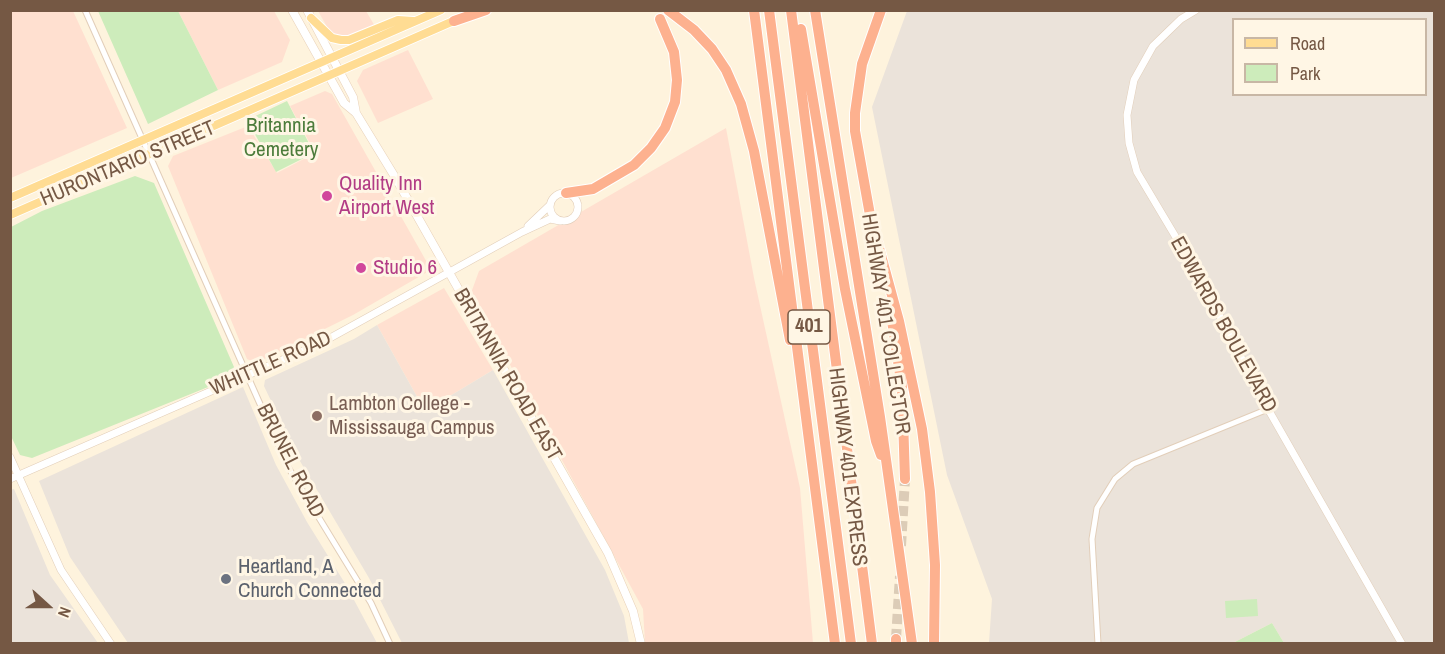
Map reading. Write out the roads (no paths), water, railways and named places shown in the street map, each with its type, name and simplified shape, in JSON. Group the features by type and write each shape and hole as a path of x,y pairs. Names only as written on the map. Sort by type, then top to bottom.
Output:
{"highway":[{"path":"454,21 486,10"},
{"name":"401","path":"754,10 835,644"},
{"name":"HIGHWAY 401 EXPRESS","path":"769,10 851,644"},
{"name":"HIGHWAY 401 EXPRESS","path":"792,10 872,644"},
{"path":"797,10 852,321 876,441 887,469"},
{"name":"HIGHWAY 401 COLLECTOR","path":"815,10 912,644"},
{"path":"881,10 862,64 855,113 858,157 883,266 899,321 925,450 935,566 934,644"},
{"path":"664,15 694,30 712,49 726,70 741,104 754,151 804,414"},
{"path":"566,194 593,189 634,165 651,148 664,128 675,102 677,80 674,52 664,15"},
{"path":"883,266 902,388 905,479"}],"main road":[{"name":"BRITANNIA ROAD EAST","path":"292,10 344,103 356,113"},
{"name":"HURONTARIO STREET","path":"10,215 149,155 441,10"},
{"name":"HURONTARIO STREET","path":"10,198 142,140 335,64 454,21 475,10"},
{"name":"BRITANNIA ROAD EAST","path":"309,14 353,97 356,113 617,569 633,611 641,644"},
{"path":"309,14 332,38 341,40 349,40 398,20 416,21"}],"street":[{"name":"BRUNEL ROAD","path":"85,10 288,467 371,603 390,644"},
{"name":"EDWARDS BOULEVARD","path":"1196,10 1181,19 1153,46 1134,80 1127,115 1129,142 1137,172 1199,276 1268,409 1402,644"},
{"path":"566,194 576,201 578,210 572,219 560,221 551,214 550,205 557,195 566,194"},
{"name":"WHITTLE ROAD","path":"522,232 550,205"},
{"name":"WHITTLE ROAD","path":"10,479 248,376 350,328 522,232 550,219 560,221"},
{"path":"1098,644 1092,539 1097,508 1115,479 1133,464 1268,409"},
{"path":"10,457 62,570 111,644"}],"tunnel":[{"path":"901,546 905,479"},
{"path":"896,639 900,576"}],"place":[{"name":"Quality Inn Airport West","path":"327,196"},
{"name":"Studio 6","path":"361,268"},
{"name":"Lambton College - Mississauga Campus","path":"317,416"},
{"name":"Heartland, A Church Connected","path":"226,579"}],"park label":[{"name":"Britannia Cemetery","path":"281,138"}]}
